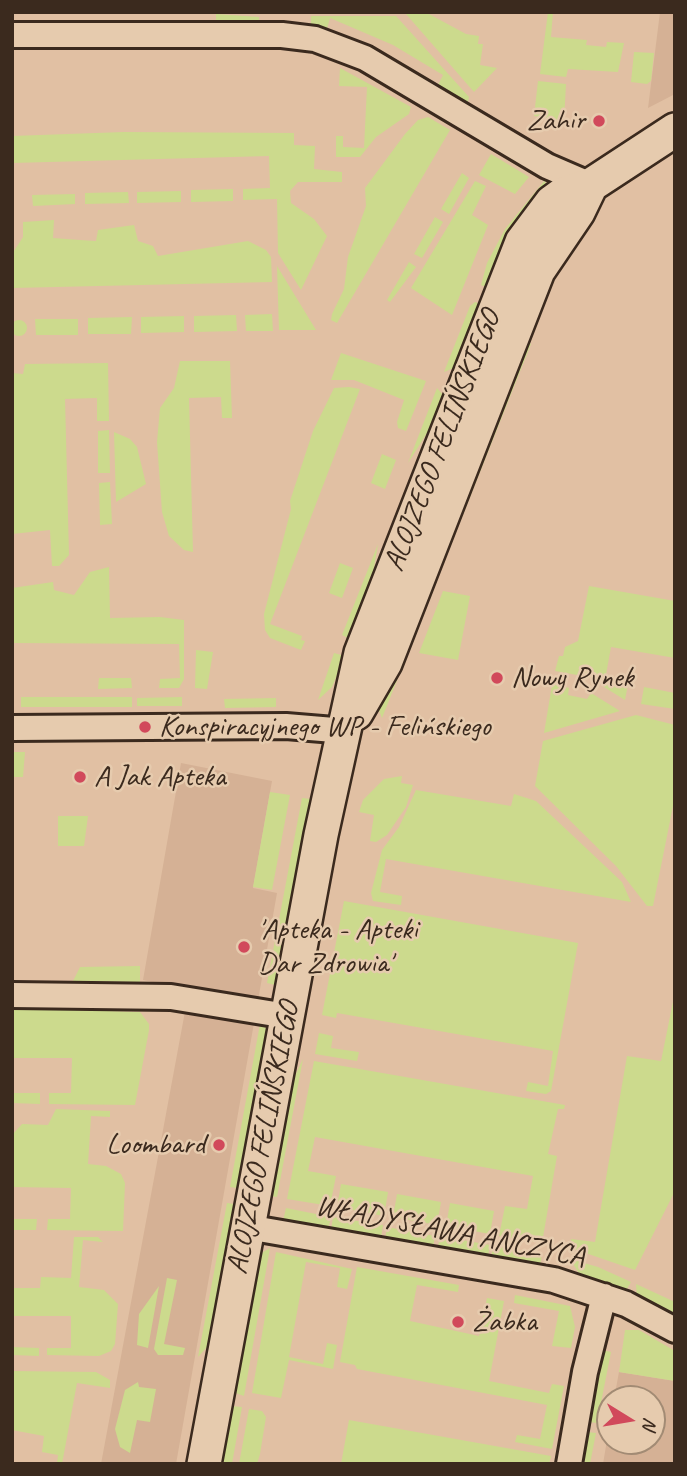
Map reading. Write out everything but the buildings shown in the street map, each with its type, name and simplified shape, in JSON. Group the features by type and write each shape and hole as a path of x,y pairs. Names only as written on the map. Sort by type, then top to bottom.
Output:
{"street":[{"path":"12,35 282,35 315,38 365,58 547,166 591,185"},
{"name":"ALOJZEGO FELIŃSKIEGO","path":"204,1464 326,814 346,730 385,663 538,271 578,212 591,185 669,136"},
{"path":"12,728 286,726 346,730"},
{"path":"12,995 171,997 287,1016"},
{"name":"WŁADYSŁAWA ANCZYCA","path":"247,1227 554,1280 604,1296 675,1330"},
{"path":"569,1464 585,1372 604,1296"}],"shaded area":[{"path":"660,12 675,12 675,94 648,108"},
{"path":"181,763 272,781 253,888 277,893 176,1464 101,1464 189,990 143,980"},
{"path":"619,1372 675,1381 675,1464 603,1464 604,1455 666,1455 666,1385 617,1385"}],"green space":[{"path":"548,12 553,12 551,37 587,40 586,45 606,47 607,42 624,43 618,72 568,69 566,77 540,74"},
{"path":"216,14 259,17 259,28 216,28"},
{"path":"406,14 429,14 466,34 479,36 478,44 483,44 480,65 497,68 474,92"},
{"path":"311,16 396,16 469,97 467,106 436,89 443,75 393,45 330,18 326,32 311,29"},
{"path":"634,52 654,53 651,81 647,84 631,82"},
{"path":"340,68 411,107 409,114 376,137 360,157 336,157 336,136 343,136 343,147 364,148 367,87 339,86"},
{"path":"538,81 566,84 564,121 534,116"},
{"path":"428,117 450,130 337,323 331,320 332,314 344,289 348,257 366,206 365,188 405,134 418,120"},
{"path":"124,132 294,133 294,145 315,146 314,169 342,172 342,182 298,182 290,191 291,203 314,219 327,236 301,290 278,253 277,199 243,200 243,189 270,188 269,156 12,163 12,136"},
{"path":"491,154 529,177 515,194 479,175"},
{"path":"462,173 469,178 449,214 441,209"},
{"path":"545,180 546,187 488,288 481,285 487,263 505,229"},
{"path":"475,181 486,186 472,215 488,225 452,315 411,288"},
{"path":"233,189 233,201 191,202 191,190"},
{"path":"181,191 181,202 137,203 137,192"},
{"path":"128,192 129,203 85,204 85,193"},
{"path":"75,194 75,204 33,206 32,195"},
{"path":"435,217 443,222 422,258 414,254"},
{"path":"54,220 53,238 96,241 98,230 134,225 138,241 153,246 158,256 248,241 266,250 271,257 272,282 12,288 12,254 23,237 23,222"},
{"path":"409,262 416,267 390,302 387,300"},
{"path":"277,266 316,330 279,330"},
{"path":"475,302 481,304 456,367 444,372 470,306"},
{"path":"272,314 273,331 246,331 245,315"},
{"path":"236,315 237,331 194,332 194,316"},
{"path":"184,316 184,332 141,333 141,317"},
{"path":"132,317 131,334 88,334 88,318"},
{"path":"35,319 78,319 78,335 36,335"},
{"path":"16,320 22,320 27,328 25,334 16,336 11,331 11,325"},
{"path":"525,341 531,344 462,517 457,515"},
{"path":"341,353 426,381 406,431 398,428 397,422 404,400 354,380 331,380"},
{"path":"180,361 230,361 232,418 222,418 221,397 189,398 193,552 184,550 169,536 162,512 157,442 160,408 174,388"},
{"path":"108,363 109,421 97,421 97,398 65,399 69,555 59,566 52,566 50,530 12,534 12,373 23,374 25,364"},
{"path":"334,388 360,389 270,624 302,636 301,640 305,641 301,650 270,638 265,630 264,614 291,509 290,501 313,431"},
{"path":"437,388 444,396 439,414 408,463"},
{"path":"109,430 110,473 98,473 98,431"},
{"path":"114,432 130,439 137,447 146,484 116,502"},
{"path":"382,454 396,460 385,489 371,483"},
{"path":"110,482 112,524 100,525 99,483"},
{"path":"378,544 371,585 352,640 342,635"},
{"path":"340,563 353,568 342,598 329,593"},
{"path":"109,567 110,618 160,617 184,620 184,679 179,688 159,688 160,679 180,678 179,644 12,643 12,588 53,582 54,590 74,595 90,572"},
{"path":"589,586 675,601 675,658 611,647 605,680 628,684 625,700 604,687 599,679 555,671 565,647 578,641"},
{"path":"443,591 470,596 458,660 419,653"},
{"path":"196,650 213,652 207,689 195,688"},
{"path":"334,653 345,656 332,687 318,700"},
{"path":"391,675 398,678 382,718 378,708"},
{"path":"99,678 131,678 132,688 98,689"},
{"path":"552,685 569,688 568,695 587,699 591,693 620,711 544,733"},
{"path":"644,687 675,693 675,709 641,704"},
{"path":"21,697 132,697 132,707 21,707"},
{"path":"182,697 182,706 137,706 137,698"},
{"path":"276,698 276,707 225,708 224,699"},
{"path":"636,715 675,725 675,796 653,906 647,906 616,866 535,786 543,741"},
{"path":"12,752 25,752 23,777 12,777"},
{"path":"402,776 401,783 413,785 406,807 387,835 376,842 370,841 374,815 359,812 363,800 384,779"},
{"path":"416,790 511,806 514,794 536,801 622,882 631,902 386,859 380,892 402,896 401,905 373,901 371,893 382,850 399,827"},
{"path":"270,792 290,795 272,890 253,887"},
{"path":"302,798 311,799 275,985 267,983"},
{"path":"58,816 88,816 84,846 58,846"},
{"path":"344,901 578,943 551,1091 546,1094 526,1091 528,1082 548,1086 553,1051 337,1013 336,1018 322,1015"},
{"path":"140,966 140,982 73,981 80,967"},
{"path":"675,992 675,1191 635,1270 571,1248 571,1239 595,1242 627,1056 661,1061"},
{"path":"12,1008 140,1012 149,1024 149,1030 135,1105 49,1104 49,1093 71,1093 72,1058 12,1058"},
{"path":"260,1024 266,1028 266,1035 237,1188 230,1187"},
{"path":"319,1033 333,1036 331,1048 359,1052 357,1061 315,1054"},
{"path":"303,1059 277,1197 270,1196 291,1084"},
{"path":"314,1061 565,1105 564,1109 558,1109 548,1154 557,1156 542,1243 499,1236 505,1206 527,1209 533,1176 315,1137 308,1171 336,1176 330,1206 287,1199"},
{"path":"12,1093 40,1093 40,1104 12,1103"},
{"path":"56,1109 110,1111 110,1117 91,1116 88,1164 106,1166 121,1174 125,1183 123,1231 47,1230 48,1219 70,1219 71,1188 12,1187 12,1135 22,1124 48,1125"},
{"path":"341,1184 388,1192 384,1216 337,1207"},
{"path":"397,1194 441,1202 437,1225 393,1217"},
{"path":"227,1203 234,1204 207,1347 198,1357"},
{"path":"450,1203 494,1211 490,1234 446,1226"},
{"path":"286,1208 331,1217 328,1230 283,1221"},
{"path":"333,1217 383,1225 381,1238 331,1230"},
{"path":"12,1219 37,1219 36,1230 12,1230"},
{"path":"387,1227 435,1236 433,1247 385,1239"},
{"path":"440,1236 490,1245 488,1256 438,1247"},
{"path":"74,1237 98,1237 103,1242 83,1240 79,1287 104,1290 118,1304 115,1344 111,1351 99,1356 47,1355 47,1348 71,1348 71,1316 12,1316 12,1288 40,1288 41,1277 71,1278"},
{"path":"493,1246 542,1254 540,1266 491,1258"},
{"path":"270,1248 244,1396 233,1392 258,1261 263,1252"},
{"path":"276,1252 352,1269 347,1289 337,1287 340,1268 306,1262 289,1357 323,1364 327,1343 337,1345 333,1369 289,1360 281,1398 252,1393"},
{"path":"570,1259 598,1267 631,1282 624,1294 580,1275"},
{"path":"357,1267 459,1285 458,1292 417,1285 410,1321 479,1336 487,1298 504,1301 489,1381 549,1393 552,1384 564,1386 552,1449 515,1442 517,1435 540,1439 547,1405 357,1369 355,1365 340,1362"},
{"path":"167,1278 177,1280 164,1344 185,1348 183,1355 158,1355 154,1349"},
{"path":"636,1284 675,1302 675,1318 637,1298"},
{"path":"159,1286 148,1348 137,1345 139,1314"},
{"path":"515,1295 570,1306 575,1327 571,1348 552,1346 559,1311 514,1303"},
{"path":"625,1330 639,1330 675,1351 675,1381 619,1372"},
{"path":"12,1347 39,1348 39,1356 12,1355"},
{"path":"602,1350 611,1352 604,1385 596,1385 596,1423 589,1422"},
{"path":"12,1371 96,1372 110,1380 110,1388 77,1383 62,1464 57,1464 58,1455 42,1452 44,1436 12,1430"},
{"path":"138,1382 139,1387 156,1389 150,1422 137,1420 130,1453 120,1447 115,1429 125,1390"},
{"path":"231,1406 242,1407 232,1464 219,1464"},
{"path":"249,1409 262,1411 266,1417 260,1454 257,1464 239,1464"},
{"path":"349,1420 551,1456 549,1464 341,1464"},
{"path":"587,1432 596,1433 590,1464 581,1464"}],"place":[{"name":"Zahir","path":"599,121"},
{"name":"Nowy Rynek","path":"497,678"},
{"name":"Konspiracyjnego WP - Felińskiego","path":"145,727"},
{"name":"A Jak Apteka","path":"80,777"},
{"name":"'Apteka - Apteki Dar Zdrowia'","path":"244,947"},
{"name":"Loombard","path":"219,1145"},
{"name":"Żabka","path":"458,1322"}]}
